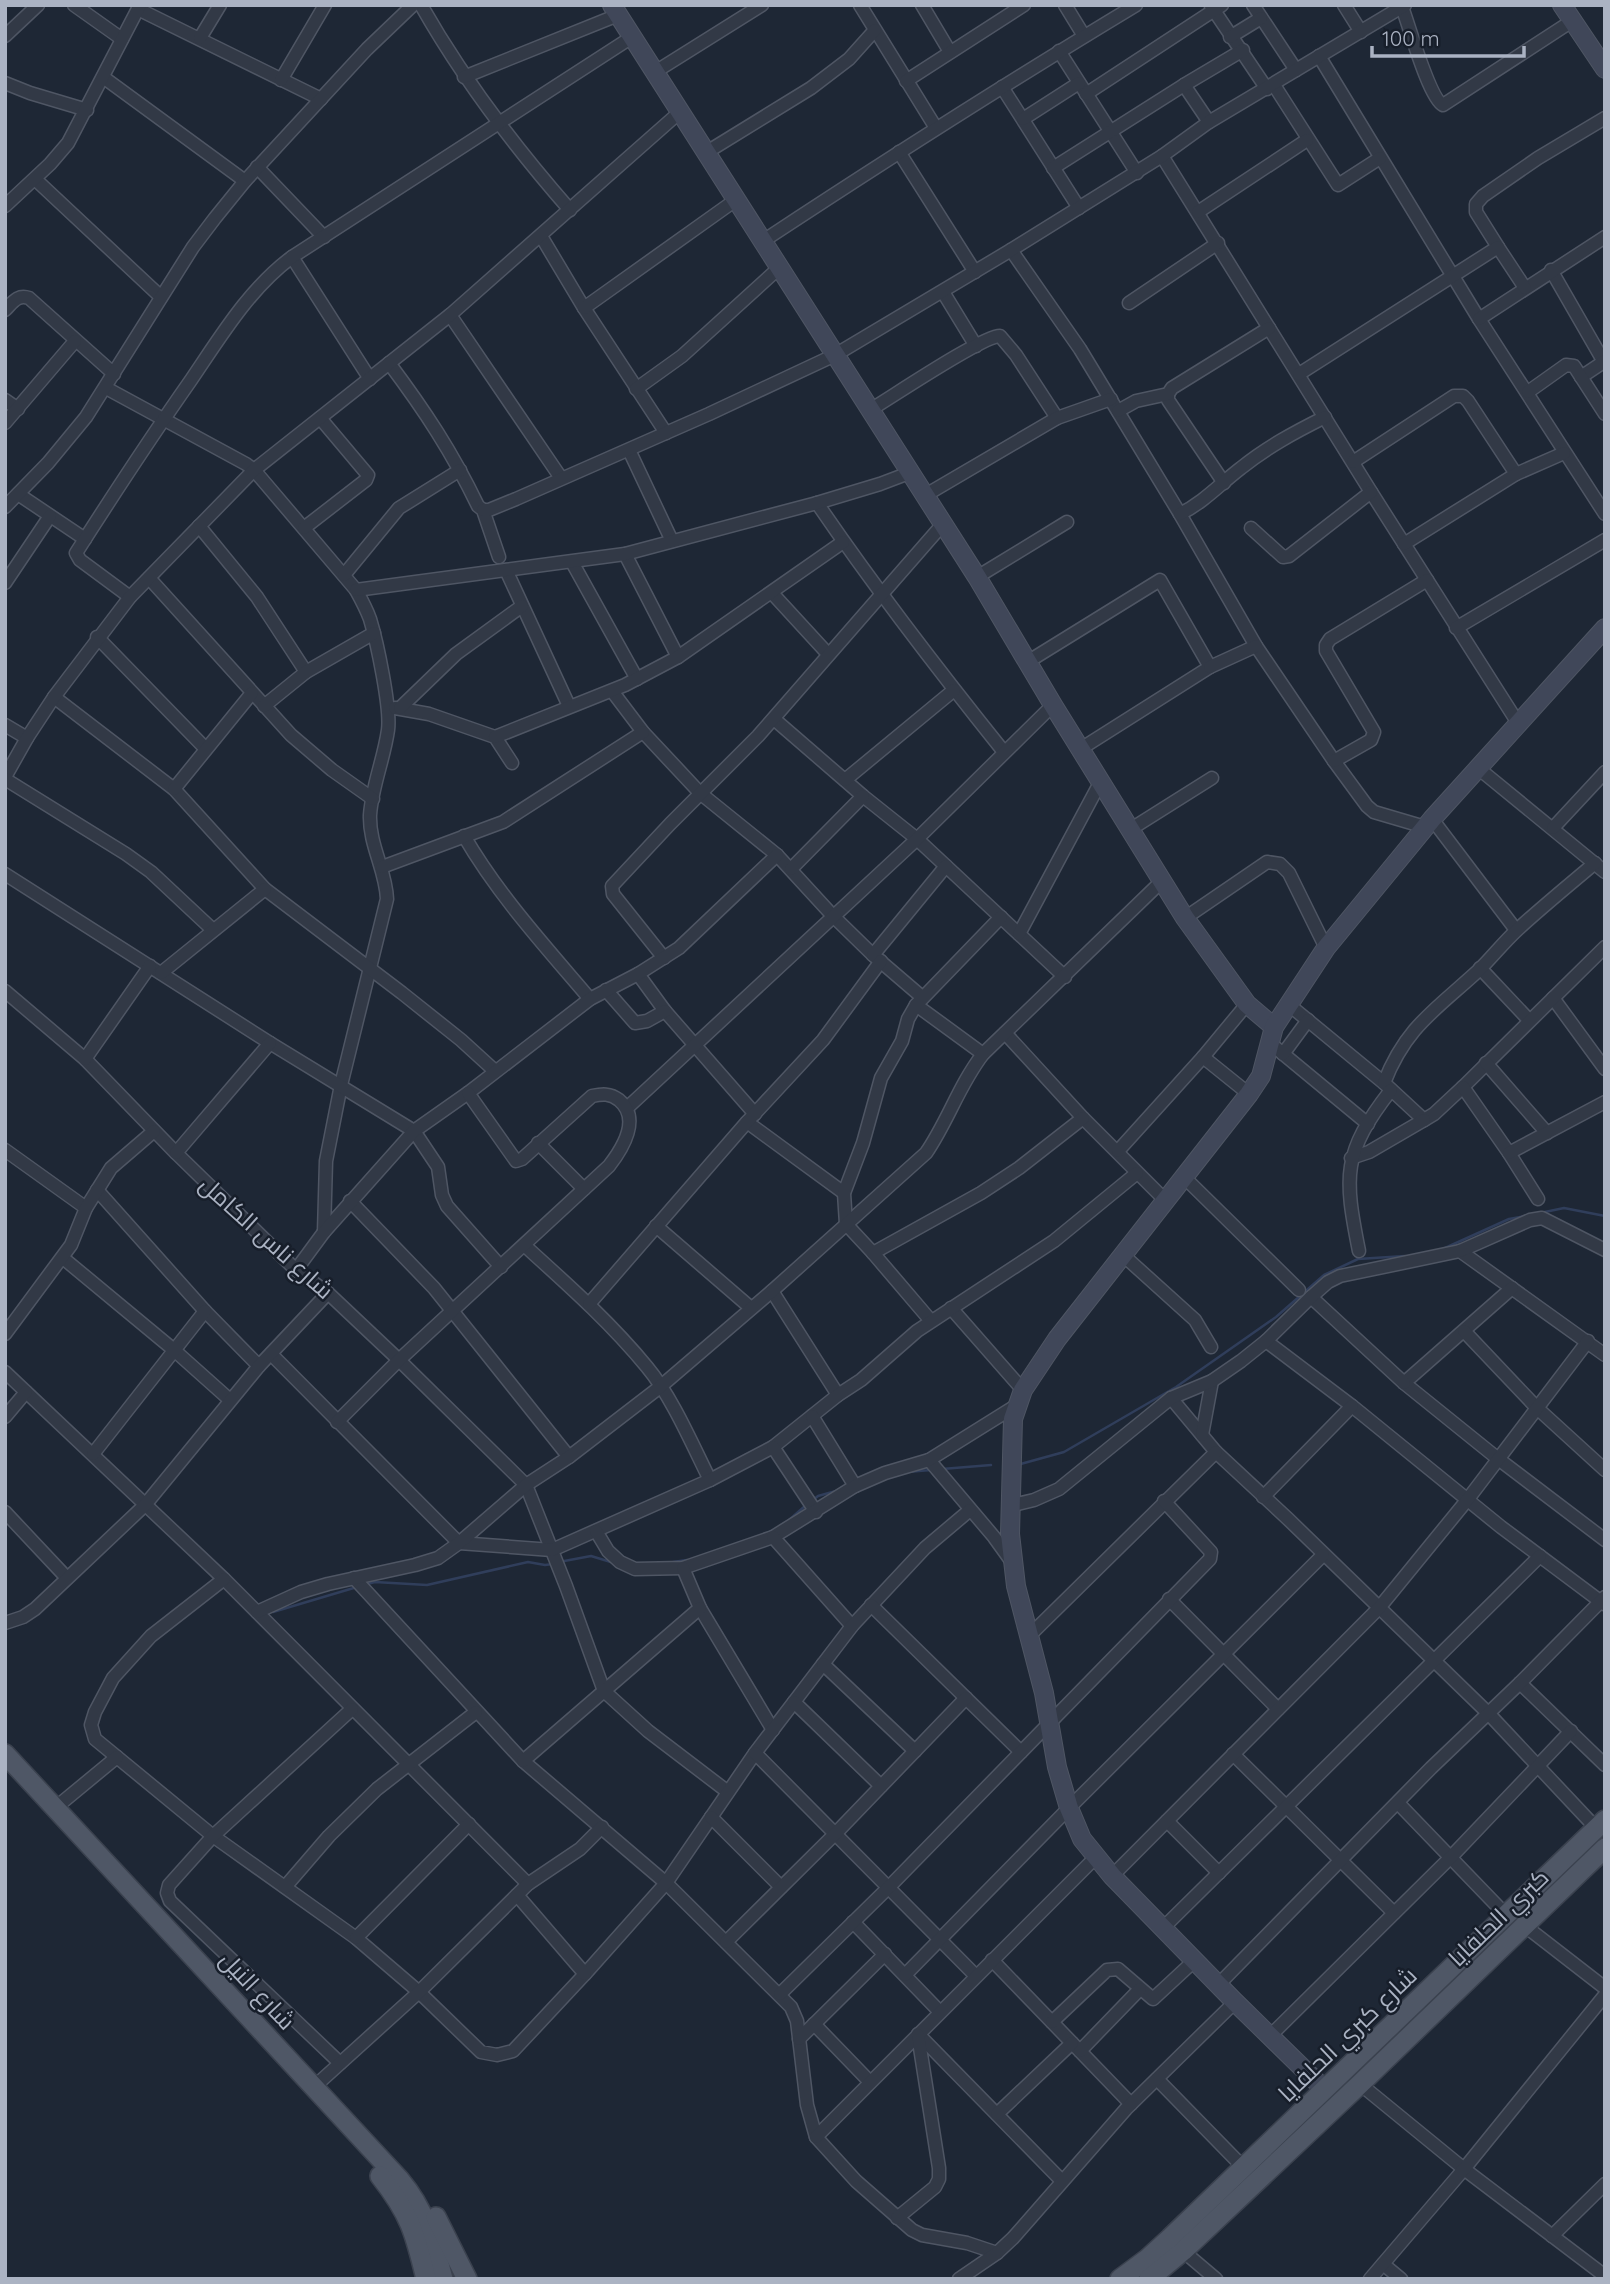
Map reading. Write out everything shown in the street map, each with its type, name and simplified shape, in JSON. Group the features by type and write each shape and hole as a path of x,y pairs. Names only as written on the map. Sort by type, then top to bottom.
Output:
{"main road":[{"name":"شارع النيل","path":"5,1754 400,2180 428,2224 443,2279"},
{"name":"شارع النيل","path":"5,1772 379,2174 408,2216 426,2279"},
{"name":"شارع كبري الحلفايا","path":"1120,2279 1147,2259 1601,1824"},
{"name":"كبري الحلفايا","path":"1149,2279 1183,2251 1360,2084 1605,1848"},
{"path":"400,2180 420,2194 431,2208 467,2279"}],"street":[{"path":"5,36 38,5"},
{"path":"74,5 122,39"},
{"path":"200,38 220,5"},
{"path":"281,80 325,5"},
{"path":"421,5 464,77 570,210"},
{"path":"655,72 762,5"},
{"path":"860,5 936,128"},
{"path":"922,5 950,52"},
{"path":"906,81 1024,5"},
{"path":"1065,5 1084,36"},
{"path":"763,241 936,128 1136,5"},
{"path":"1253,5 1296,70"},
{"path":"1344,5 1361,32"},
{"path":"1562,5 1605,69"},
{"path":"483,510 516,499 629,450 835,355 1137,173 1209,122 1404,6 1428,82 1438,103 1443,105 1572,21"},
{"path":"5,206 61,153 87,110 139,7 321,99"},
{"path":"5,507 71,436 106,388 193,247 245,181 404,7"},
{"path":"1023,119 1082,88 1216,7 1230,37 1243,50 1338,185 1380,158"},
{"path":"464,77 615,10 977,577 1185,918 1276,1041 1368,1124"},
{"path":"1230,37 1261,18"},
{"path":"707,152 811,88 849,59 875,30"},
{"path":"130,597 77,558 76,554 163,420 246,302 292,257 632,37"},
{"path":"1053,168 1243,50"},
{"path":"1059,51 1137,173"},
{"path":"1320,56 1479,319 1605,514"},
{"path":"103,77 245,181"},
{"path":"5,83 87,110"},
{"path":"1184,85 1209,122"},
{"path":"1002,87 1079,208"},
{"path":"213,930 151,872 5,778 27,738 97,637 130,597 254,470 450,315 681,111"},
{"path":"1525,288 1476,212 1476,204 1483,196 1538,158 1605,118"},
{"path":"1198,212 1307,139"},
{"path":"899,152 975,272"},
{"path":"1162,156 1518,723"},
{"path":"257,167 324,237"},
{"path":"35,179 161,297"},
{"path":"584,308 737,200"},
{"path":"541,236 584,308 666,433"},
{"path":"1479,319 1605,237"},
{"path":"1129,303 1218,243"},
{"path":"1299,374 1498,247"},
{"path":"1011,250 1111,399 1256,646 1367,806 1374,812 1429,823 1516,930"},
{"path":"292,257 370,379"},
{"path":"636,389 682,356 780,267"},
{"path":"1551,270 1605,361 1581,377"},
{"path":"943,292 976,346"},
{"path":"5,310 18,297 29,298 114,374"},
{"path":"450,315 561,478"},
{"path":"1224,483 1168,400 1168,394 1172,388 1269,328"},
{"path":"870,410 976,346 1000,336 1016,355 1057,418"},
{"path":"5,423 75,341"},
{"path":"389,363 424,410 478,506 483,510 499,557"},
{"path":"1528,392 1566,365 1574,366 1605,414"},
{"path":"106,388 254,470 356,590 374,633 394,708 373,799 370,830 382,867 387,899 341,1084 326,1161 324,1232"},
{"path":"1118,411 1136,401 1168,394"},
{"path":"1353,462 1454,396 1463,396 1516,474"},
{"path":"924,496 1057,418 1111,399"},
{"path":"5,400 18,409"},
{"path":"1180,514 1196,506 1243,466 1281,439 1325,417"},
{"path":"304,528 366,480 368,475 320,418"},
{"path":"629,450 672,541"},
{"path":"1405,544 1516,474 1564,453"},
{"path":"344,575 399,508 460,470"},
{"path":"356,590 625,554 817,502 909,473"},
{"path":"1251,527 1283,557 1289,556 1371,492"},
{"path":"18,494 85,538"},
{"path":"817,502 954,690 1004,752"},
{"path":"5,583 50,516"},
{"path":"977,577 1067,522"},
{"path":"664,958 611,890 700,793 774,719 943,524"},
{"path":"199,526 257,597 306,672"},
{"path":"1457,628 1605,540"},
{"path":"495,737 612,691 678,657 844,541"},
{"path":"625,554 678,657"},
{"path":"572,562 637,679"},
{"path":"506,570 569,706"},
{"path":"149,578 264,706 308,750 373,799"},
{"path":"1029,661 1160,580 1210,667"},
{"path":"1334,761 1371,740 1374,732 1326,651 1326,645 1330,639 1427,580"},
{"path":"772,593 828,654"},
{"path":"394,708 456,654 522,606"},
{"path":"1324,2089 1194,1961 1112,1876 1082,1839 1069,1808 1057,1767 1044,1693 1012,1562 1009,1506 1013,1419 1020,1397 1057,1339 1185,1178 1261,1076 1288,1004 1326,948 1429,823 1605,628"},
{"path":"264,706 306,672 374,633"},
{"path":"97,637 205,748"},
{"path":"1082,748 1210,667 1256,646"},
{"path":"845,780 954,690"},
{"path":"612,691 643,732 700,793 777,855 833,916 919,1001 984,1054"},
{"path":"174,789 252,692"},
{"path":"54,697 174,789 265,889 369,967 461,1040 495,1071"},
{"path":"627,1108 917,839 1053,705"},
{"path":"394,708 429,714 495,737 512,763"},
{"path":"774,719 917,839 1065,977"},
{"path":"5,725 27,738"},
{"path":"382,867 512,818 643,732"},
{"path":"1359,1251 1349,1196 1351,1158 1388,1087 1397,1053 1407,1037 1516,930 1600,867 1478,768"},
{"path":"1553,828 1605,772"},
{"path":"1131,829 1212,778"},
{"path":"1019,934 1101,781"},
{"path":"791,869 863,796"},
{"path":"464,836 500,891 590,999"},
{"path":"296,1270 350,1201 414,1131 590,999 638,974 696,934 777,855"},
{"path":"1185,918 1267,862 1280,864 1289,873 1326,948"},
{"path":"589,1304 751,1118 823,1040 877,958 946,866"},
{"path":"5,874 270,1043 414,1131 438,1167 442,1195 447,1206 501,1266"},
{"path":"257,1612 301,1592 438,1558 526,1486 569,1457 660,1387 926,1153 961,1087 984,1054 1163,880"},
{"path":"85,1059 155,970 213,930 265,889"},
{"path":"930,1321 846,1224 844,1193 863,1143 881,1078 902,1041 908,1019 919,1001 1001,917"},
{"path":"1351,1158 1368,1152 1434,1114 1604,949"},
{"path":"1480,968 1529,1020"},
{"path":"638,974 665,1012 751,1118 844,1193"},
{"name":"شارع ناس الكامل","path":"5,990 85,1059 154,1131 296,1270 328,1293 400,1360 526,1486"},
{"path":"606,990 635,1023 647,1021 665,1012"},
{"path":"1553,998 1605,1069"},
{"path":"1118,1152 1247,1004"},
{"path":"1288,1004 1424,1120"},
{"path":"1276,1041 1308,1020"},
{"path":"1005,1033 1083,1118 1166,1201"},
{"path":"176,1153 270,1043"},
{"path":"1203,1057 1249,1094"},
{"path":"1486,1063 1547,1133"},
{"path":"1462,1087 1538,1199"},
{"path":"337,1422 609,1166 628,1132 630,1119 627,1108 616,1097 603,1093 592,1097 522,1159 516,1161 468,1093"},
{"path":"1509,1153 1605,1102"},
{"path":"873,1253 981,1193 1019,1168 1083,1118"},
{"path":"5,1334 63,1258 86,1208 111,1168 154,1131"},
{"path":"538,1143 584,1189"},
{"path":"5,1150 86,1208"},
{"path":"271,1354 459,1543 552,1550 710,1480 773,1447 861,1380 930,1321 1054,1241 1138,1172"},
{"path":"1185,1178 1404,1383 1605,1540"},
{"path":"97,1190 205,1311 259,1366"},
{"path":"350,1201 434,1288 569,1457"},
{"path":"1009,1506 1034,1500 1059,1489 1171,1398 1212,1381 1241,1361 1266,1341 1305,1293 1350,1272 1460,1251 1530,1220 1542,1218 1605,1250"},
{"path":"656,1226 751,1308"},
{"path":"524,1245 589,1304 648,1368 710,1480"},
{"path":"1460,1251 1605,1355"},
{"path":"1123,1255 1195,1320 1211,1347"},
{"path":"63,1258 230,1400"},
{"path":"1404,1383 1512,1288"},
{"path":"772,1291 838,1395"},
{"path":"5,1623 23,1617 35,1609 145,1505 259,1366 328,1293"},
{"path":"951,1308 1020,1397"},
{"path":"93,1454 205,1311"},
{"path":"1464,1331 1537,1408 1605,1470"},
{"path":"1218,1985 1431,1768 1603,1601 1540,1556 1266,1341"},
{"path":"1112,1876 1379,1608 1468,1499 1588,1341"},
{"path":"5,1373 224,1579 528,1884"},
{"path":"1202,1435 1212,1381"},
{"path":"5,1417 26,1392"},
{"path":"596,1531 608,1551 620,1562 635,1569 683,1567 773,1537 855,1486 885,1473 929,1460 1020,1397"},
{"path":"1171,1398 1216,1452 1601,1824"},
{"path":"1263,1497 1352,1406"},
{"path":"812,1416 855,1486"},
{"path":"773,1447 816,1512"},
{"path":"1029,1636 1216,1452"},
{"path":"929,1460 1012,1562"},
{"path":"526,1486 604,1691 648,1731 728,1792"},
{"path":"780,1994 889,1887 1212,1556 1164,1501"},
{"path":"224,1579 151,1636 113,1678 91,1725 95,1739 213,1836 356,1938 419,1992 481,2052 497,2055 513,2051 666,1883 755,1753 852,1626 925,1548 970,1510"},
{"path":"5,1512 66,1578"},
{"path":"773,1537 852,1626"},
{"path":"905,1975 1323,1555"},
{"path":"1163,1928 1540,1556"},
{"path":"683,1567 700,1608 773,1730"},
{"path":"354,1578 523,1761 666,1883 791,2007 797,2021 807,2105 816,2137 856,2181 897,2218 922,2235 967,2243 997,2253"},
{"path":"1169,1600 1278,1709"},
{"path":"871,1605 1021,1752"},
{"path":"523,1761 700,1608"},
{"path":"822,1664 915,1751"},
{"path":"1520,1683 1605,1765"},
{"path":"726,1942 966,1698"},
{"path":"794,1702 881,1786"},
{"path":"340,2063 170,1901 167,1893 169,1885 213,1836 352,1709"},
{"path":"285,1887 329,1836 377,1789 476,1712"},
{"path":"1270,2036 1451,1857 1571,1731"},
{"path":"755,1753 976,1976"},
{"path":"1233,1754 1394,1913"},
{"path":"54,1809 117,1757"},
{"path":"1398,1803 1506,1915"},
{"path":"711,1817 781,1887"},
{"path":"1167,1821 1219,1873"},
{"path":"356,1938 469,1824"},
{"path":"314,2087 419,1992 528,1884 569,1857 603,1827"},
{"path":"816,2137 1095,1857"},
{"path":"517,1895 585,1974"},
{"path":"853,1922 940,2012"},
{"path":"1525,1926 1605,1988"},
{"path":"799,2039 885,1954"},
{"path":"992,1960 1131,2104"},
{"path":"1052,2022 1107,1970 1118,1969 1153,1998 1194,1961"},
{"path":"997,2114 1140,1989"},
{"path":"1370,2279 1464,2169 1605,1995"},
{"path":"959,2279 997,2253 1032,2219 1131,2104 1235,2002"},
{"path":"814,2024 870,2082"},
{"path":"918,2034 1062,2181"},
{"path":"897,2218 935,2187 939,2179 918,2034"},
{"path":"1157,2079 1243,2167"},
{"path":"1360,2084 1600,2275"},
{"path":"1552,2236 1605,2183"},
{"path":"1183,2251 1216,2279"},
{"path":"1383,2264 1401,2279"}],"waterway":[{"path":"1540,1213 1564,1208 1605,1216"},
{"path":"1445,1248 1509,1219 1526,1216"},
{"path":"1017,1465 1064,1452 1176,1387 1276,1317 1324,1275 1358,1259 1405,1256"},
{"path":"942,1469 991,1465"},
{"path":"907,1472 931,1470"},
{"path":"813,1500 836,1491"},
{"path":"789,1520 805,1506"},
{"path":"559,1562 591,1556 614,1563"},
{"path":"673,1562 687,1560"},
{"path":"367,1584 375,1582 427,1585 528,1562 553,1564"},
{"path":"273,1612 357,1587"}]}
